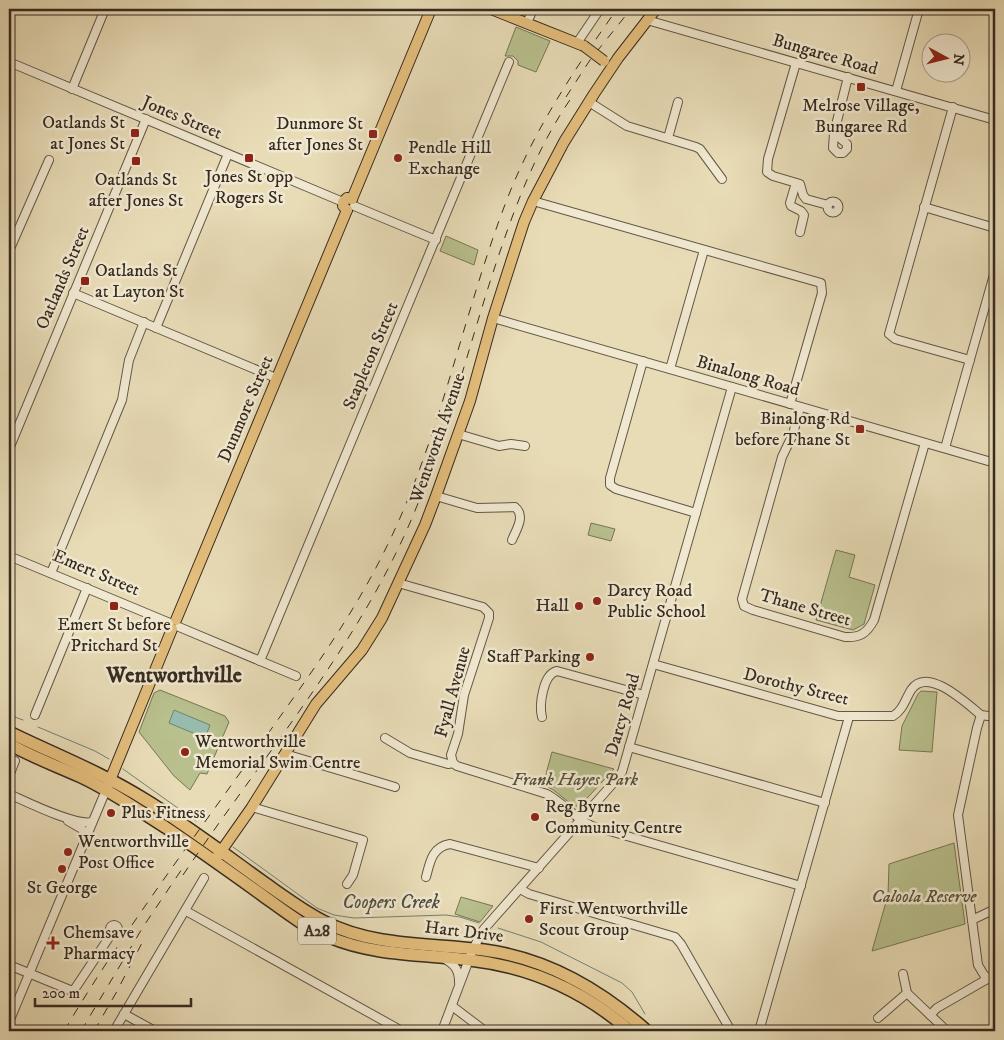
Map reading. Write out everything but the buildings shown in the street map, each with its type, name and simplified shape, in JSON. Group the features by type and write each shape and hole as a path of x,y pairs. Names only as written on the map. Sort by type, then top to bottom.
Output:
{"highway":[{"name":"A28","path":"9,732 110,779 144,799 218,856"},
{"name":"A28","path":"9,744 106,790 186,841 218,856"},
{"name":"Hart Drive","path":"218,856 311,915 343,930 375,939 471,954 521,970 568,988 598,1006 630,1031"},
{"name":"Hart Drive","path":"218,856 287,913 310,928 327,936 350,945 382,952 443,958 485,950 526,960 564,974 608,999 647,1031"}],"main road":[{"name":"Dunmore Street","path":"106,790 431,9"},
{"path":"491,9 580,45 608,64"},
{"name":"Wentworth Avenue","path":"218,856 252,807 316,704 371,638 398,583 436,496 470,401 493,318 524,222 533,201 564,142 589,102 608,64 656,9"}],"street":[{"path":"72,89 104,11 95,9"},
{"path":"527,23 533,9"},
{"path":"580,45 600,9"},
{"path":"896,91 920,9"},
{"name":"Bungaree Road","path":"647,20 995,120"},
{"name":"Jones Street","path":"9,62 436,240"},
{"name":"Stapleton Street","path":"260,661 509,62"},
{"path":"796,62 766,171 769,175 801,185 803,196 808,200 828,205"},
{"path":"834,133 848,78"},
{"path":"589,102 626,126 698,148 722,179"},
{"path":"668,138 678,102"},
{"path":"953,107 888,334 895,339 970,360"},
{"name":"Oatlands Street","path":"9,449 146,119"},
{"path":"156,328 228,154"},
{"path":"9,251 48,160"},
{"path":"796,183 790,203 791,206 801,211 804,215 800,232"},
{"path":"533,201 816,280 822,284 822,293 790,404"},
{"path":"924,207 995,228"},
{"path":"670,369 704,250"},
{"path":"945,448 995,271"},
{"path":"74,293 276,378"},
{"name":"Binalong Road","path":"493,318 995,462"},
{"path":"51,574 122,400 129,360 144,322"},
{"path":"643,361 610,478 610,486 696,513"},
{"name":"Darcy Road","path":"442,1031 471,954 488,923 620,775 732,387"},
{"name":"Thane Street","path":"800,407 793,434 782,457 742,599 744,606 753,610 836,634 852,638 858,636 865,633 874,620 925,443"},
{"path":"458,434 499,446 511,444 525,446"},
{"path":"436,496 477,508 515,507 519,510 521,518 512,540"},
{"name":"Emert Street","path":"9,556 296,676"},
{"name":"Fyall Avenue","path":"398,583 483,607 489,613 490,618 464,695 458,734 451,755 453,763 461,768 545,792 558,800 581,820 592,826 801,886"},
{"path":"35,715 87,588"},
{"name":"Dorothy Street","path":"653,664 838,716 849,717 894,716 901,710 917,684 936,683 946,687 981,715"},
{"path":"542,717 540,706 548,676 552,672 557,671 644,694"},
{"path":"930,1015 937,1008 992,981 984,975 978,965 958,815 981,715 995,714"},
{"path":"759,1031 849,717"},
{"path":"385,738 410,753 448,764 453,763"},
{"path":"629,747 825,803"},
{"path":"285,754 395,787"},
{"path":"9,776 15,761"},
{"name":"Dunmore Street","path":"9,1022 106,790"},
{"path":"9,794 55,814 82,829 86,838"},
{"path":"252,807 362,840 353,874 347,884"},
{"path":"55,814 84,823 92,822"},
{"path":"426,877 431,858 436,850 450,844 539,868"},
{"path":"114,1031 186,912 204,878"},
{"path":"520,889 529,894 675,937 681,944 731,1031"},
{"path":"972,920 995,909"},
{"path":"186,912 402,1031"},
{"path":"9,965 70,990 77,988 112,933"},
{"path":"443,958 456,968 459,975 458,988"},
{"path":"903,974 908,993 947,1031"},
{"path":"878,1018 908,993"},
{"path":"452,1006 485,1031"},
{"path":"124,1014 155,1031"}],"green space":[{"path":"516,27 550,41 536,72 518,65 518,61 513,56 505,56"},
{"path":"446,236 478,250 474,265 440,251"},
{"path":"591,523 615,529 611,541 588,535"},
{"path":"836,550 855,555 849,577 875,585 864,624 853,630 816,620"},
{"name":"Wentworthville Memorial Swim Centre","path":"160,690 225,716 229,722 207,774 200,773 190,790 174,776 139,732 154,693"},
{"path":"921,691 937,692 932,752 899,750 902,726"},
{"name":"Frank Hayes Park","path":"552,752 614,769 579,807 543,785"},
{"name":"Caloola Reserve","path":"954,843 965,924 872,951 888,895 889,864"},
{"path":"461,897 493,906 480,922 455,914"}],"shaded area":[{"path":"174,710 210,725 205,738 169,723"}],"waterway":[{"name":"Coopers Creek","path":"9,715 23,720"},
{"name":"Coopers Creek","path":"38,727 95,751 109,759"},
{"name":"Coopers Creek","path":"123,769 196,821"},
{"name":"Coopers Creek","path":"233,847 317,908 334,915 354,918 446,915 479,923"},
{"name":"Coopers Creek","path":"498,928 541,942 622,983 632,992 645,1014"}],"railway":[{"path":"64,1031 87,993 162,881 314,668 372,576 404,510 421,467 490,246 517,176 555,102 617,9"},
{"path":"566,97 590,60 631,9"},
{"path":"183,875 336,657 390,565 412,518 434,462 488,288 514,212 546,139 574,94"},
{"path":"81,1031 143,927 184,866"},
{"path":"94,1031 143,941"}],"place":[{"name":"Melrose Village, Bungaree Rd","path":"861,87"},
{"name":"Oatlands St at Jones St","path":"135,133"},
{"name":"Dunmore St after Jones St","path":"373,134"},
{"name":"Jones St opp Rogers St","path":"249,158"},
{"name":"Pendle Hill Exchange","path":"398,158"},
{"name":"Oatlands St after Jones St","path":"136,161"},
{"name":"Oatlands St at Layton St","path":"85,281"},
{"name":"Binalong Rd before Thane St","path":"860,429"},
{"name":"Darcy Road Public School","path":"597,601"},
{"name":"Emert St before Pritchard St","path":"114,606"},
{"name":"Hall","path":"579,606"},
{"name":"Staff Parking","path":"590,657"},
{"name":"Wentworthville Memorial Swim Centre","path":"185,752"},
{"name":"Plus Fitness","path":"111,813"},
{"name":"Reg Byrne Community Centre","path":"535,817"},
{"name":"Wentworthville Post Office","path":"68,852"},
{"name":"St George","path":"62,869"},
{"name":"First Wentworthville Scout Group","path":"529,919"},
{"name":"Chemsave Pharmacy","path":"53,943"}],"district":[{"name":"Wentworthville","path":"174,675"}]}
